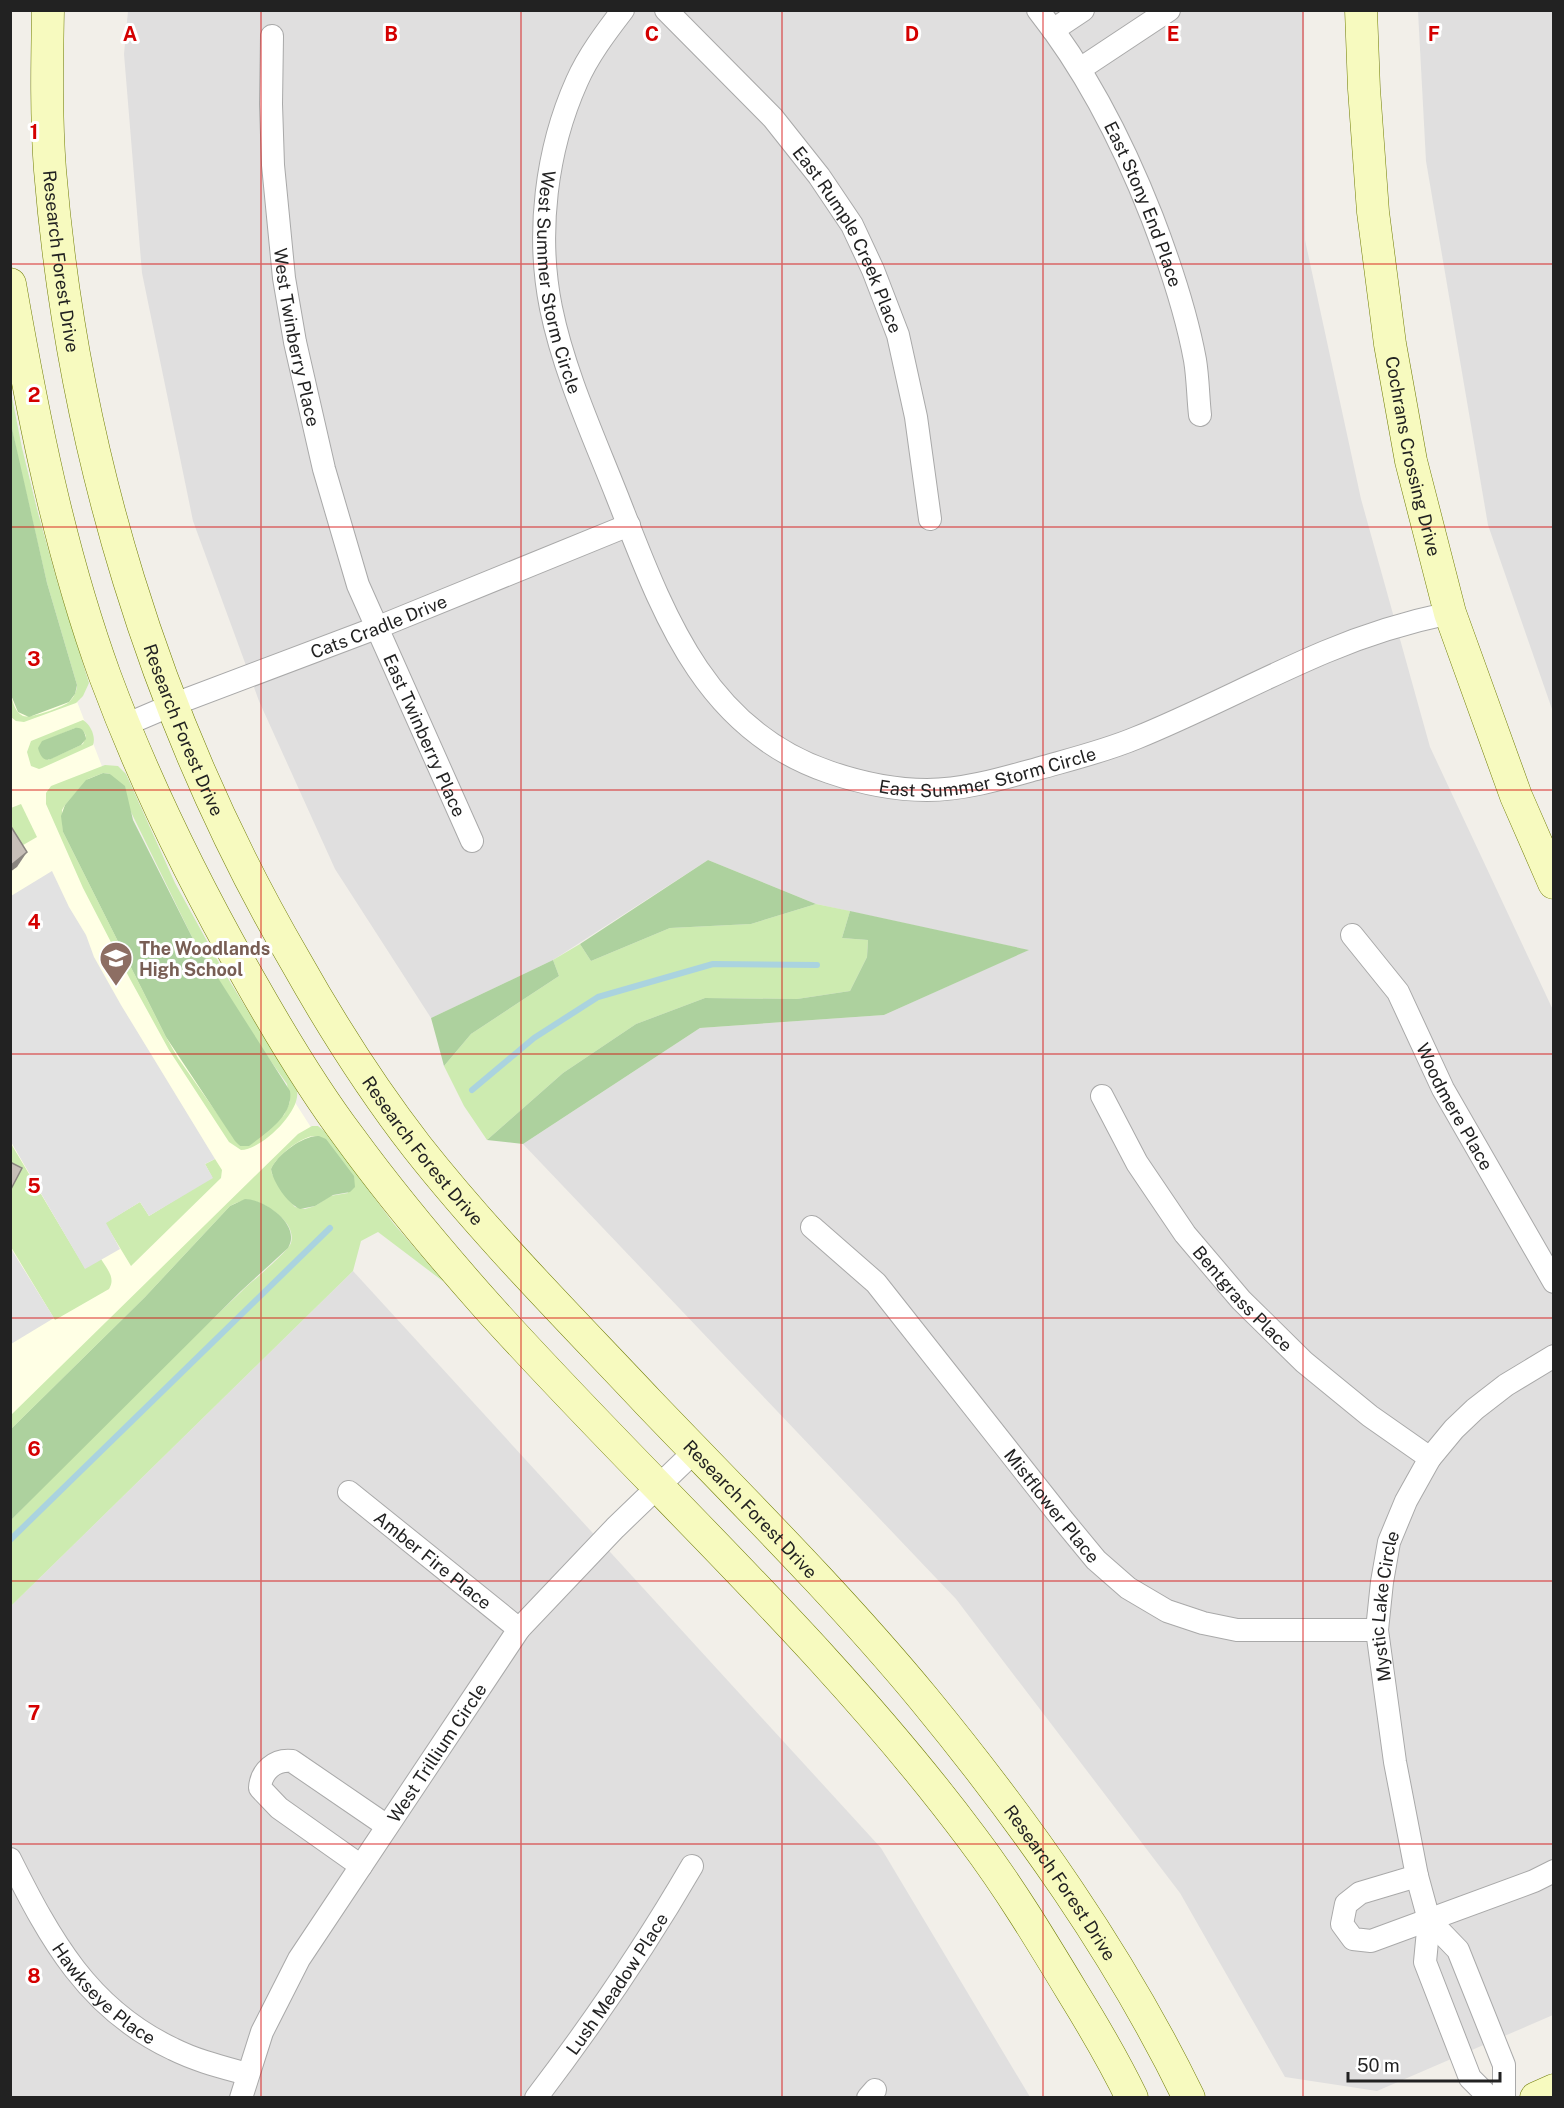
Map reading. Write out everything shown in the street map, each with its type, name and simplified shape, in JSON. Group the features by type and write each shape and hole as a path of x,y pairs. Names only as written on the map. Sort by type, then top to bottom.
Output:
{"main road":[{"name":"Research Forest Drive","path":"48,10 50,167 78,384 105,500 154,656 172,705 217,811 266,911 319,1002 388,1108 419,1149 527,1274 841,1605 916,1689 1012,1811 1082,1910 1160,2039 1189,2097"},
{"name":"Cochrans Crossing Drive","path":"1361,10 1373,212 1390,344 1411,461 1450,613 1516,796 1554,884"},
{"path":"10,284 29,394 57,515 101,662 125,725 172,834 221,930 275,1026 340,1125 382,1183 490,1309 804,1640 891,1736 973,1839 1039,1936 1115,2063 1131,2097"},
{"path":"1536,2097 1554,2090"}],"street":[{"name":"West Summer Storm Circle","path":"623,10 593,51 577,80 566,110 552,156 545,233 546,269 551,308 563,355 629,525"},
{"name":"East Rumple Creek Place","path":"666,10 774,118 819,176 852,225 873,270 898,335 916,417 930,519"},
{"name":"East Stony End Place","path":"1038,10 1080,69 1108,118 1165,251 1183,303 1196,362 1200,415"},
{"path":"1053,30 1083,10"},
{"path":"1080,69 1169,10"},
{"name":"West Twinberry Place","path":"272,36 271,104 274,176 284,278 295,342 324,469 358,585 376,628"},
{"name":"Cats Cradle Drive","path":"125,725 376,628 629,525"},
{"name":"East Summer Storm Circle","path":"629,525 663,605 688,655 710,688 731,711 755,734 808,765 851,780 890,788 929,790 974,785 1089,754 1134,739 1327,651 1380,631 1450,613"},
{"name":"East Twinberry Place","path":"376,628 472,841"},
{"name":"Woodmere Place","path":"1352,935 1398,992 1443,1089 1554,1282"},
{"name":"Bentgrass Place","path":"1102,1096 1137,1163 1185,1234 1241,1300 1304,1362 1370,1416 1430,1458"},
{"name":"Mistflower Place","path":"812,1227 876,1283 1096,1560 1128,1588 1167,1611 1203,1623 1237,1630 1377,1630"},
{"name":"Mystic Lake Circle","path":"1490,2097 1470,2078 1425,1962 1429,1920 1417,1876 1395,1762 1377,1630 1389,1542 1406,1501 1430,1458 1475,1408 1506,1385 1554,1356"},
{"name":"West Trillium Circle","path":"241,2097 262,2032 299,1959 519,1629 615,1528 696,1451"},
{"name":"Amber Fire Place","path":"349,1492 519,1629"},
{"path":"361,1866 279,1808 260,1788 260,1780 266,1771 283,1760 292,1761 387,1826"},
{"name":"Hawkseye Place","path":"10,1859 63,1954 101,2000 143,2032 173,2049 247,2074"},
{"name":"Lush Meadow Place","path":"536,2097 620,1981 663,1916 692,1866"},
{"path":"1417,1876 1360,1893 1346,1904 1342,1924 1353,1940 1371,1941 1534,1881 1554,1871"},
{"name":"Mystic Lake Circle","path":"1429,1920 1458,1950 1504,2065 1504,2097"}],"shaded area":[{"path":"128,11 1304,11 1305,240 1361,499 1430,747 1553,1010 1553,2015 1377,2091 1285,2077 1180,1893 956,1599 523,1144 700,1028 884,1015 1028,950 816,904 708,860 553,960 431,1018 335,869 259,701 193,521 142,273 124,54"},
{"path":"1418,11 1553,11 1553,712 1488,525 1426,161"},
{"name":"The Woodlands High School","path":"10,453 76,699 103,769 190,938 328,1154 10,1451"},
{"path":"52,871 69,907 86,935 94,957 121,1005 215,1159 205,1164 213,1178 149,1216 140,1202 106,1223 120,1249 85,1269 11,1142 11,896"},
{"path":"10,1247 54,1318 11,1344 10,1344"},
{"path":"353,1271 881,1848 1030,2097 11,2098 11,1606"}],"green space":[{"path":"10,387 38,513 89,683 83,696 76,703 24,722 16,721 11,717 11,695 18,712 23,716 32,716 69,702 75,694 77,685 47,583 19,462 11,424"},
{"path":"11,424 47,583 77,685 75,694 69,702 29,717 18,712 11,695"},
{"path":"83,720 90,728 94,738 93,745 39,769 31,766 27,752 31,741","holes":["75,728 84,732 86,736 83,744 48,760 42,742"]},
{"path":"75,728 81,729 85,734 86,739 81,745 51,759 46,760 42,757 38,748 42,741"},
{"path":"105,765 118,766 126,774 175,883 224,972 297,1091 297,1100 286,1119 259,1144 241,1150 229,1142 169,1050 83,888 46,804 46,793 51,786","holes":["103,773 110,774 192,937 258,1043 287,1084 290,1102 284,1115 240,1146 178,1058 166,1037 63,832 62,810 65,805 88,779"]},
{"path":"103,773 110,774 125,786 133,820 192,937 290,1091 288,1108 283,1116 249,1146 240,1146 235,1141 166,1037 63,832 61,816 65,805 86,780"},
{"path":"21,804 37,837 11,852 11,808"},
{"path":"708,860 816,904 751,924 670,928 591,961 580,944"},
{"path":"816,904 850,911 842,938 868,940 867,957 850,991 797,999 705,998 636,1024 563,1073 487,1140 464,1106 444,1066 471,1034 559,976 553,960 580,944 591,961 670,928 751,924"},
{"path":"850,911 1029,950 884,1015 700,1028 523,1144 487,1140 563,1073 636,1024 705,998 797,999 850,991 867,957 868,940 842,938"},
{"path":"553,960 559,976 471,1034 444,1066 431,1018"},
{"path":"312,1126 318,1126 324,1131 394,1224 444,1282 378,1232 361,1241 353,1271 11,1606 11,1520 183,1347 288,1248 292,1237 288,1225 274,1211 255,1201 243,1201 230,1206 145,1297 11,1429 11,1415 298,1134","holes":["307,1137 321,1137 348,1193 330,1196 315,1206 305,1209 295,1207 272,1174 271,1169 278,1159 295,1144"]},
{"path":"319,1136 326,1139 354,1176 355,1187 350,1192 333,1195 315,1206 300,1209 281,1192 271,1169 279,1158 298,1142"},
{"path":"10,1142 85,1268 101,1259 111,1277 109,1289 55,1320 11,1247"},
{"path":"215,1159 222,1170 221,1178 131,1266 105,1223 140,1202 149,1216 212,1177 205,1164"},
{"path":"245,1199 271,1208 286,1222 291,1239 288,1248 241,1291 11,1520 11,1429 145,1297 230,1206"}],"building":[{"path":"10,825 27,852 10,866"},
{"path":"10,1162 22,1168 10,1191"}],"waterway":[{"path":"472,1090 534,1038 598,997 713,964 817,965"},
{"path":"10,1540 330,1228"}],"place":[{"name":"The Woodlands High School","path":"116,987"}]}
